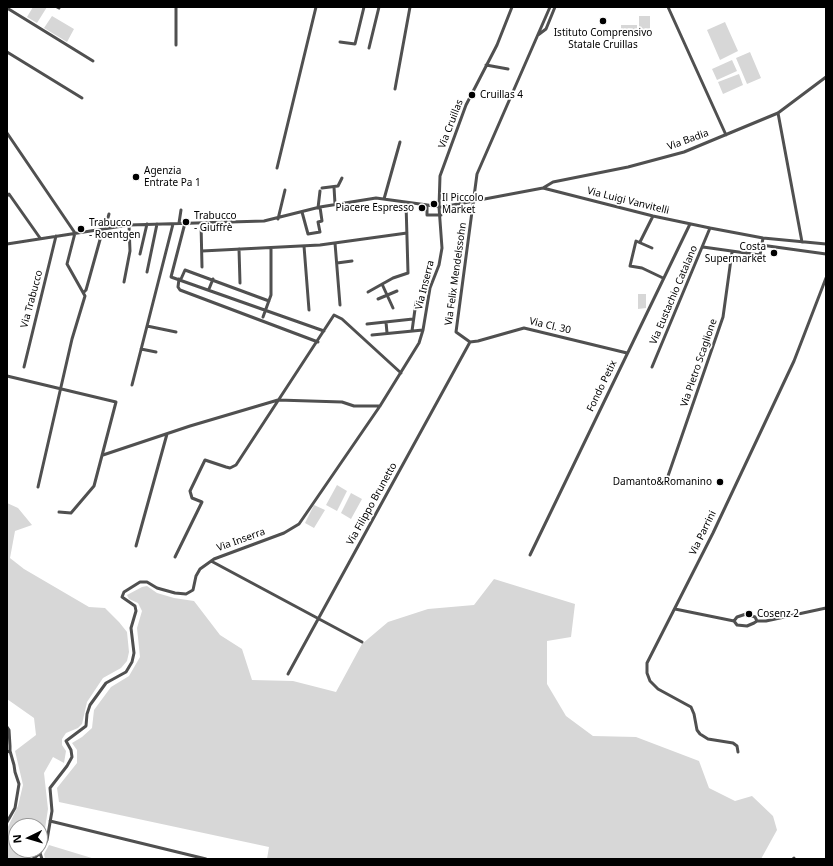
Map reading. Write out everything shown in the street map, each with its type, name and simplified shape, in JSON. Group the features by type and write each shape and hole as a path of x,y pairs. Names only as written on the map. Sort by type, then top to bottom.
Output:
{"street":[{"path":"176,7 176,45"},
{"path":"278,168 316,7"},
{"path":"340,42 355,44 364,7"},
{"path":"369,48 378,7"},
{"path":"395,89 410,7"},
{"name":"Via Cruillas","path":"439,207 438,186 444,164 466,105 505,27 512,7"},
{"path":"474,201 477,174 550,7"},
{"path":"538,35 546,29 555,7"},
{"path":"668,7 726,135"},
{"path":"7,8 93,61"},
{"path":"7,52 82,98"},
{"path":"486,65 508,69"},
{"name":"Via Badia","path":"543,188 553,182 628,167 684,152 778,113 826,77"},
{"path":"778,113 802,242"},
{"path":"7,133 75,233 67,264 85,296 60,388 38,486"},
{"path":"384,198 400,142"},
{"path":"302,212 308,234 320,232 318,222 322,221 319,208 321,190 338,186 342,178"},
{"path":"334,187 335,204"},
{"path":"7,244 130,225 237,223 278,219 335,204 384,198 406,203 439,207 543,188"},
{"name":"Via Luigi Vanvitelli","path":"543,188 653,216 710,228 762,238 826,244"},
{"path":"278,219 285,190"},
{"path":"7,196 9,194 40,238"},
{"name":"Via Felix Mendelssohn","path":"470,342 456,332 474,201"},
{"path":"368,292 382,284 408,273 406,203"},
{"path":"427,206 427,215 441,215"},
{"name":"Via Inserra","path":"48,834 52,810 50,788 72,757 71,750 66,741 86,726 87,714 90,705 106,683 126,672 132,662 134,652 131,628 136,611 135,606 122,597 124,592 140,582 146,582 157,588 175,593 186,594 193,590 196,576 200,569 211,561 284,533 299,524 380,406 419,343 424,330 430,288 439,265 442,248 441,215 439,207"},
{"path":"179,223 181,210"},
{"path":"84,292 86,290 109,214"},
{"path":"640,242 653,216"},
{"path":"185,223 171,277 266,309 324,331"},
{"path":"201,223 202,267"},
{"path":"140,254 147,224"},
{"path":"147,272 157,224"},
{"path":"132,385 173,224"},
{"name":"Fondo Petix","path":"530,555 690,224"},
{"path":"124,282 130,251 130,225"},
{"name":"Via Eustachio Catalano","path":"652,367 710,228"},
{"path":"202,251 271,249 336,243 407,233"},
{"name":"Via Trabucco","path":"24,367 56,236"},
{"path":"703,247 760,255 762,238"},
{"path":"652,248 636,240 630,266 642,268 663,278"},
{"path":"336,243 340,305"},
{"path":"761,245 826,254"},
{"path":"304,246 309,310"},
{"path":"239,249 240,283"},
{"path":"263,318 271,295 271,249"},
{"name":"Via Pietro Scaglione","path":"668,476 723,318 732,252"},
{"path":"337,263 352,261"},
{"path":"269,301 185,270 178,287 180,290 318,342"},
{"name":"Via Parrini","path":"738,752 737,746 733,742 708,739 700,734 697,730 691,707 658,688 650,681 647,673 647,663 675,609 794,361 826,278"},
{"path":"209,289 212,279"},
{"path":"382,284 393,308"},
{"path":"378,299 397,291"},
{"path":"412,331 416,302"},
{"path":"175,557 202,502 192,498 190,492 205,460 230,468 236,465 318,342 334,315 342,319 401,373"},
{"path":"367,324 414,319"},
{"path":"386,322 387,333"},
{"path":"147,326 176,332"},
{"name":"Via Cl. 30","path":"470,342 524,328 627,353"},
{"path":"372,335 424,330"},
{"name":"Via Filippo Brunetto","path":"288,674 470,342"},
{"path":"141,349 156,352"},
{"path":"7,376 116,402 94,486 71,513 59,512"},
{"path":"102,455 278,400 342,402 354,406 380,406"},
{"path":"136,546 167,434"},
{"path":"211,561 362,642"},
{"path":"675,609 734,621 737,625 747,626 754,624 757,621 766,621 826,608"},
{"path":"734,621 737,617 746,614 755,617 757,621"},
{"path":"7,727 9,730 9,752 19,784 15,808 7,822"},
{"path":"50,821 206,859"}],"shaded area":[{"path":"33,7 47,7 37,23 27,17"},
{"path":"52,16 74,29 67,42 44,28"},
{"path":"639,16 650,16 650,37 639,36"},
{"path":"725,22 738,51 720,60 707,30"},
{"path":"621,25 637,25 637,35 621,35"},
{"path":"750,52 761,78 747,84 736,58"},
{"path":"732,60 737,71 717,80 712,69"},
{"path":"739,74 743,85 723,94 718,82"},
{"path":"638,294 646,294 646,308 638,309"},
{"path":"337,485 347,491 337,511 326,505"},
{"path":"351,493 362,499 351,519 341,513"},
{"path":"7,503 18,508 32,525 15,531 10,558 24,569 89,607 105,608 127,632 129,652 127,661 121,668 103,678 87,702 82,724 78,728 66,733 62,739 62,745 66,751 64,763 53,757 44,773 48,809 47,818 12,818 18,806 23,785 15,751 36,735 34,718 7,699"},
{"path":"314,505 325,510 314,528 305,523"},
{"path":"494,579 575,604 571,637 547,641 547,684 566,716 593,736 636,737 699,761 709,788 735,801 752,796 773,816 777,830 761,859 267,859 269,847 59,802 57,788 77,763 77,750 72,743 92,728 94,710 111,687 129,676 140,657 137,628 142,611 138,603 129,599 127,595 142,587 147,586 157,593 174,598 194,601 220,635 242,649 252,680 293,681 336,692 362,644 388,622 428,609 474,605"},
{"path":"8,827 8,858 27,858 26,859 7,859"},
{"path":"49,845 95,859 45,859 48,858"}],"place":[{"name":"Istituto Comprensivo Statale Cruillas","path":"603,21"},
{"name":"Cruillas 4","path":"472,95"},
{"name":"Agenzia Entrate Pa 1","path":"136,177"},
{"name":"Il Piccolo Market","path":"434,204"},
{"name":"Piacere Espresso","path":"422,208"},
{"name":"Trabucco - Giuffrè","path":"186,222"},
{"name":"Trabucco - Roentgen","path":"81,229"},
{"name":"Costa Supermarket","path":"774,253"},
{"name":"Damanto&Romanino","path":"720,482"},
{"name":"Cosenz 2","path":"749,614"}]}
